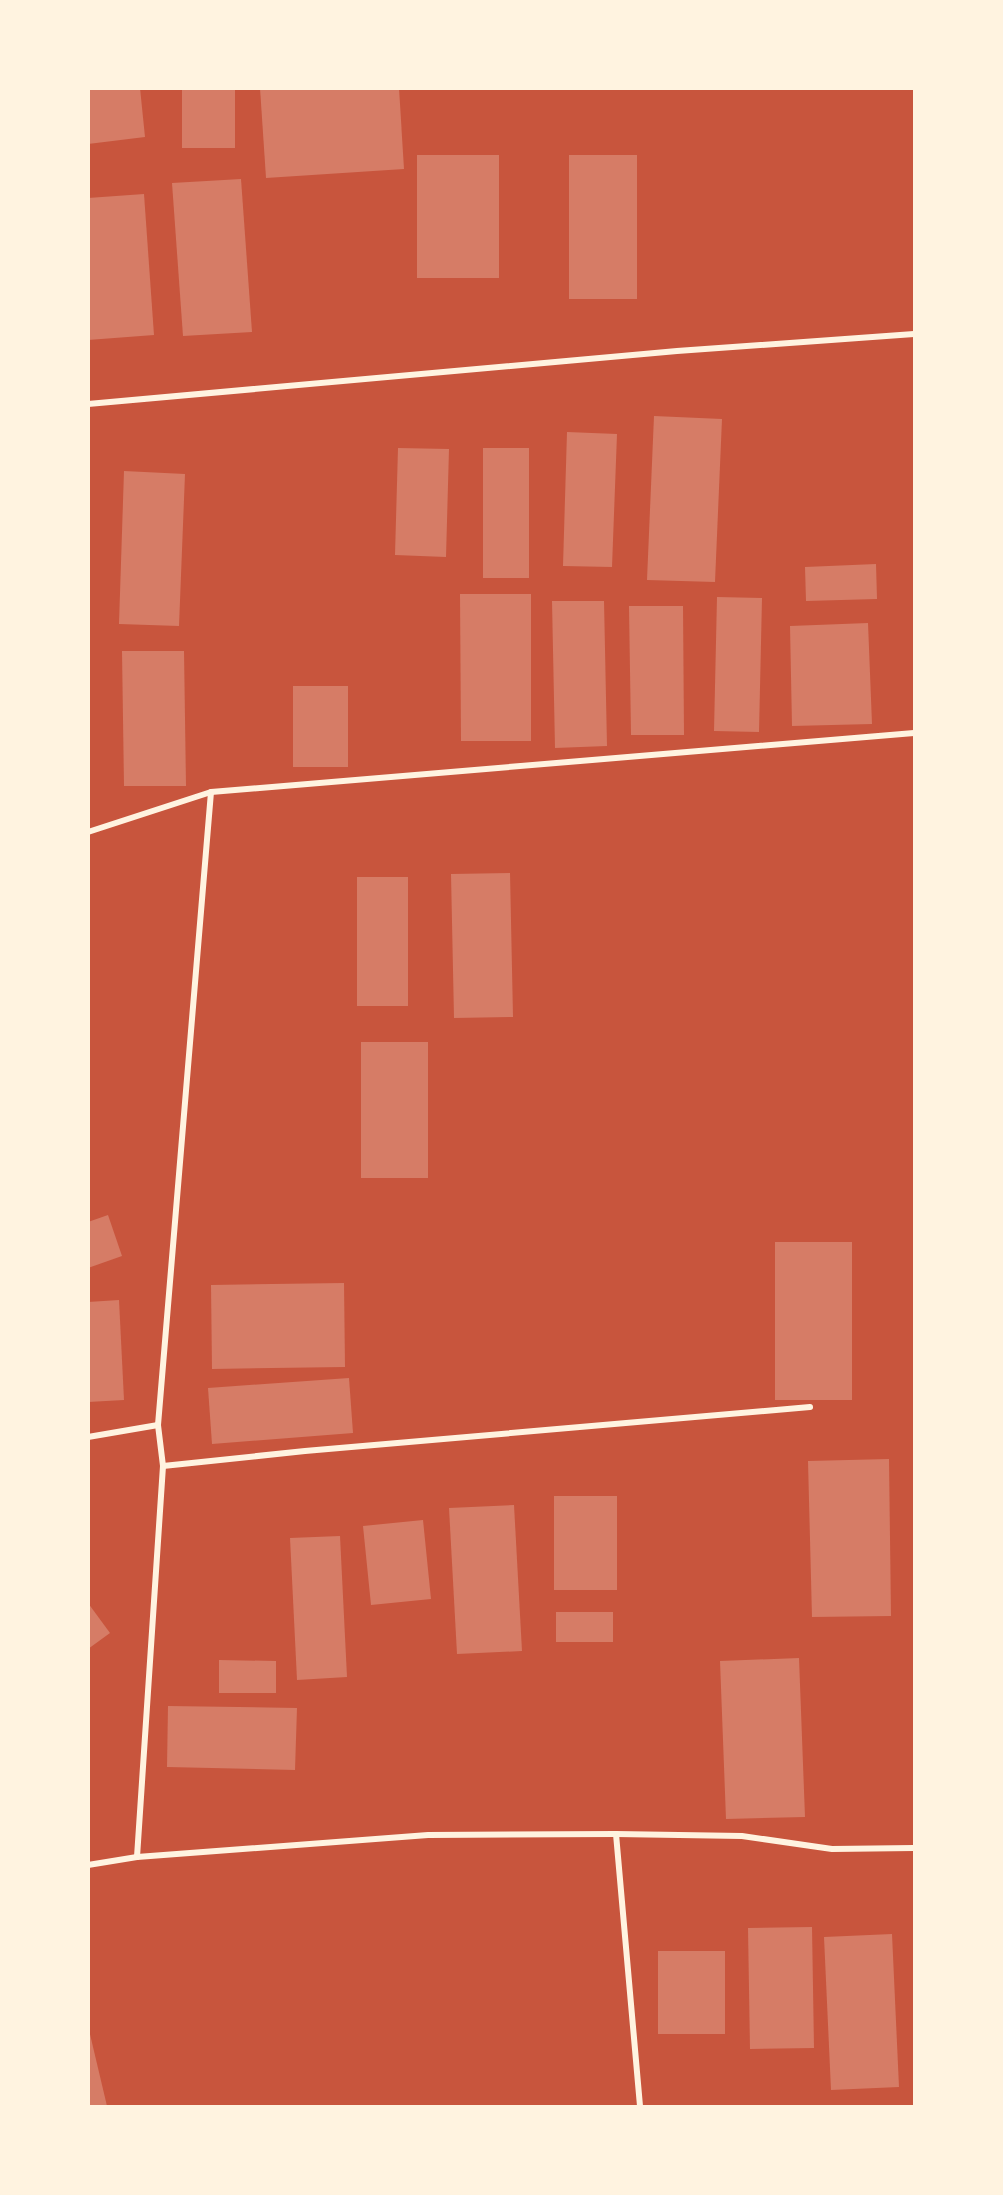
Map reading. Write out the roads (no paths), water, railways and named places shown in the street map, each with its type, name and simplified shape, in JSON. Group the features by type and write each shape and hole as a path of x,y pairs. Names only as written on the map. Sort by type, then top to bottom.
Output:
{"street":[{"path":"88,404 677,351 915,334"},
{"path":"88,832 211,792 915,733"},
{"path":"136,1857 163,1466 158,1425 211,792"},
{"path":"163,1466 304,1451 810,1407"},
{"path":"88,1437 158,1425"},
{"path":"616,1834 640,2106"},
{"path":"88,1865 136,1857 428,1835 742,1836 832,1849 915,1848"}]}
